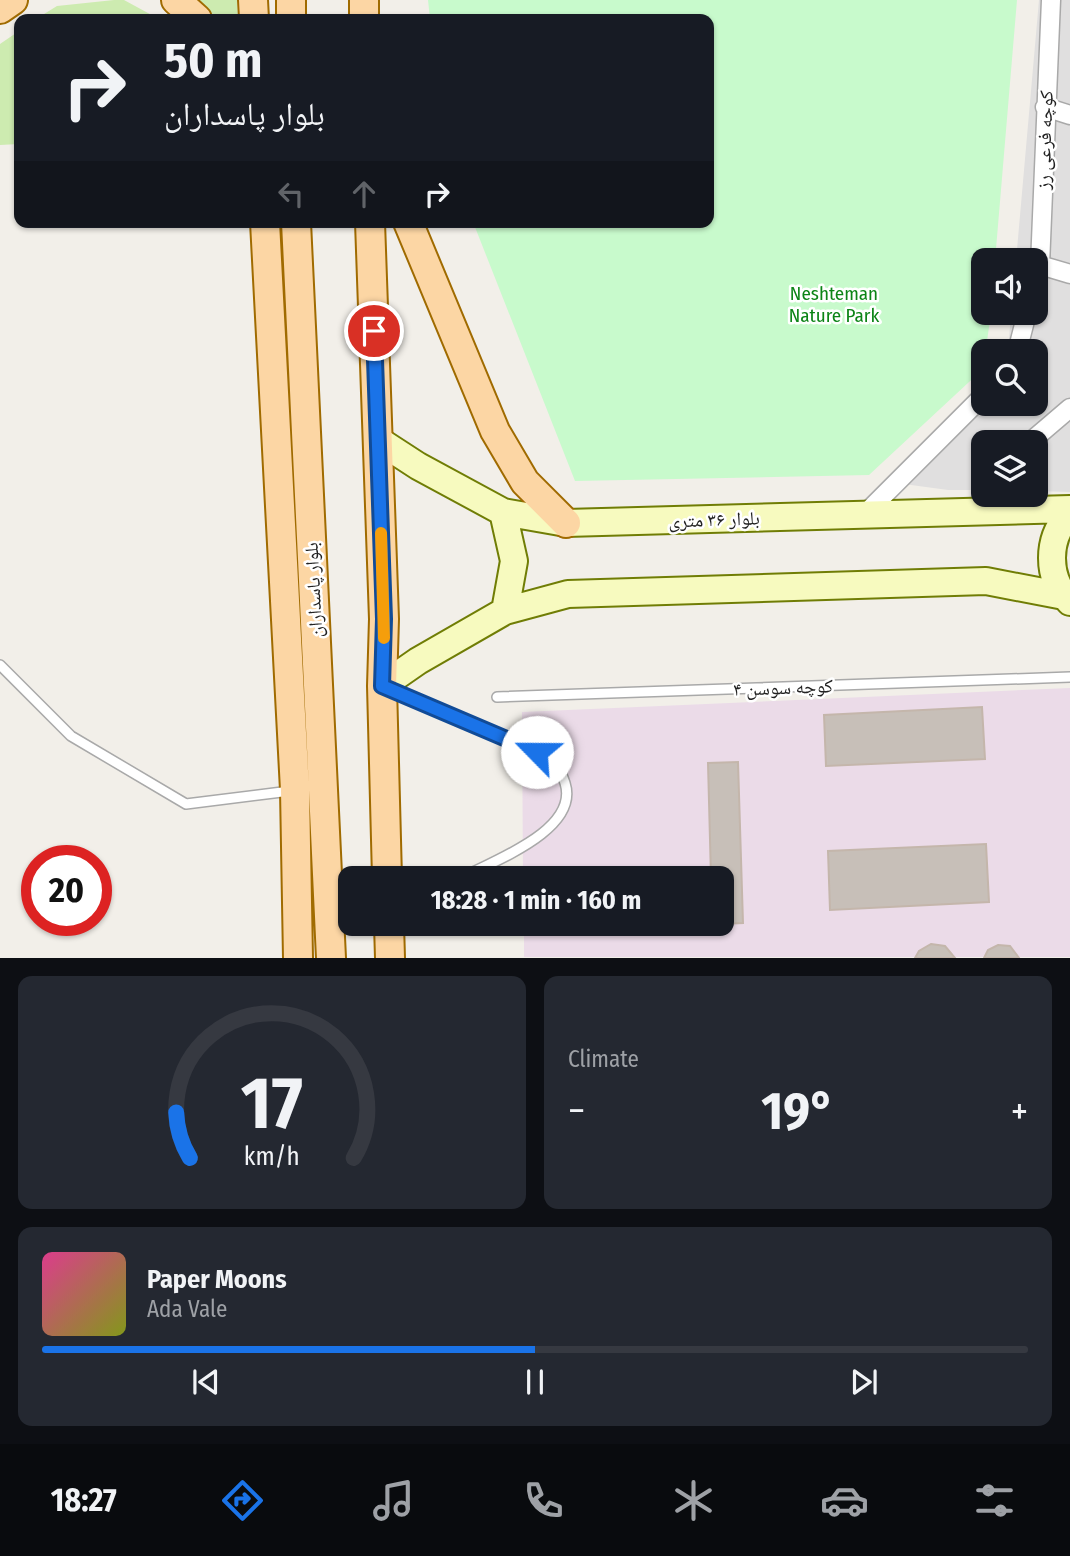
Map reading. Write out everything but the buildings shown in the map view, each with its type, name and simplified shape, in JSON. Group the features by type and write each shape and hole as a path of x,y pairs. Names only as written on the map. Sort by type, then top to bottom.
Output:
{"main road":[{"path":"0,9 13,0"},
{"path":"176,0 191,14"},
{"path":"265,228 295,790 298,957"},
{"name":"بلوار پاسداران","path":"296,228 331,957"},
{"path":"370,228 384,619 382,686 387,866"},
{"path":"410,228 495,431 525,482 566,523"},
{"name":"بلوار ۳۶ متری","path":"378,440 452,486 503,512 566,523 864,515 971,505"},
{"name":"بلوار ۳۶ متری","path":"1043,507 1070,509"},
{"path":"503,512 514,561 505,611"},
{"path":"1067,599 1056,582 1052,550 1056,534 1070,514"},
{"path":"382,686 418,661 505,611 568,594 986,581 1067,599"},
{"path":"389,936 390,957"}],"street":[{"name":"کوچه فرعی رز","path":"1039,248 1051,0"},
{"path":"1045,107 1070,115"},
{"path":"1048,273 1070,274"},
{"path":"864,515 971,408"},
{"path":"1044,430 1070,408"}],"lane":[{"path":"0,665 71,736 186,804 295,790"},
{"name":"کوچه سوسن ۴","path":"497,697 1070,677"},
{"path":"382,686 537,752 551,760 562,773 566,798 558,821 545,832 483,866"}],"shaded area":[{"path":"1039,0 1070,0 1070,492 1048,491 1048,430 971,430 971,490 948,490 889,482 971,394 971,416 1048,416 1048,339 1009,339 1010,325 1048,325 1048,248 1017,248"},
{"path":"1070,688 1070,957 524,957 524,936 734,936 734,866 523,866 522,712"}],"green space":[{"path":"124,0 150,14 44,14 57,6"},
{"path":"189,0 237,0 238,14 204,14"},
{"name":"Neshteman Nature Park","path":"428,0 1017,0 996,248 971,248 971,325 989,325 987,339 971,339 971,380 869,475 575,481 475,228 714,228 714,14 429,14"},
{"path":"14,34 14,144 0,145 0,44"}],"slow traffic":[{"path":"381,533 384,638"}],"route":[{"path":"374,331 384,619 382,686 537,752"}]}
